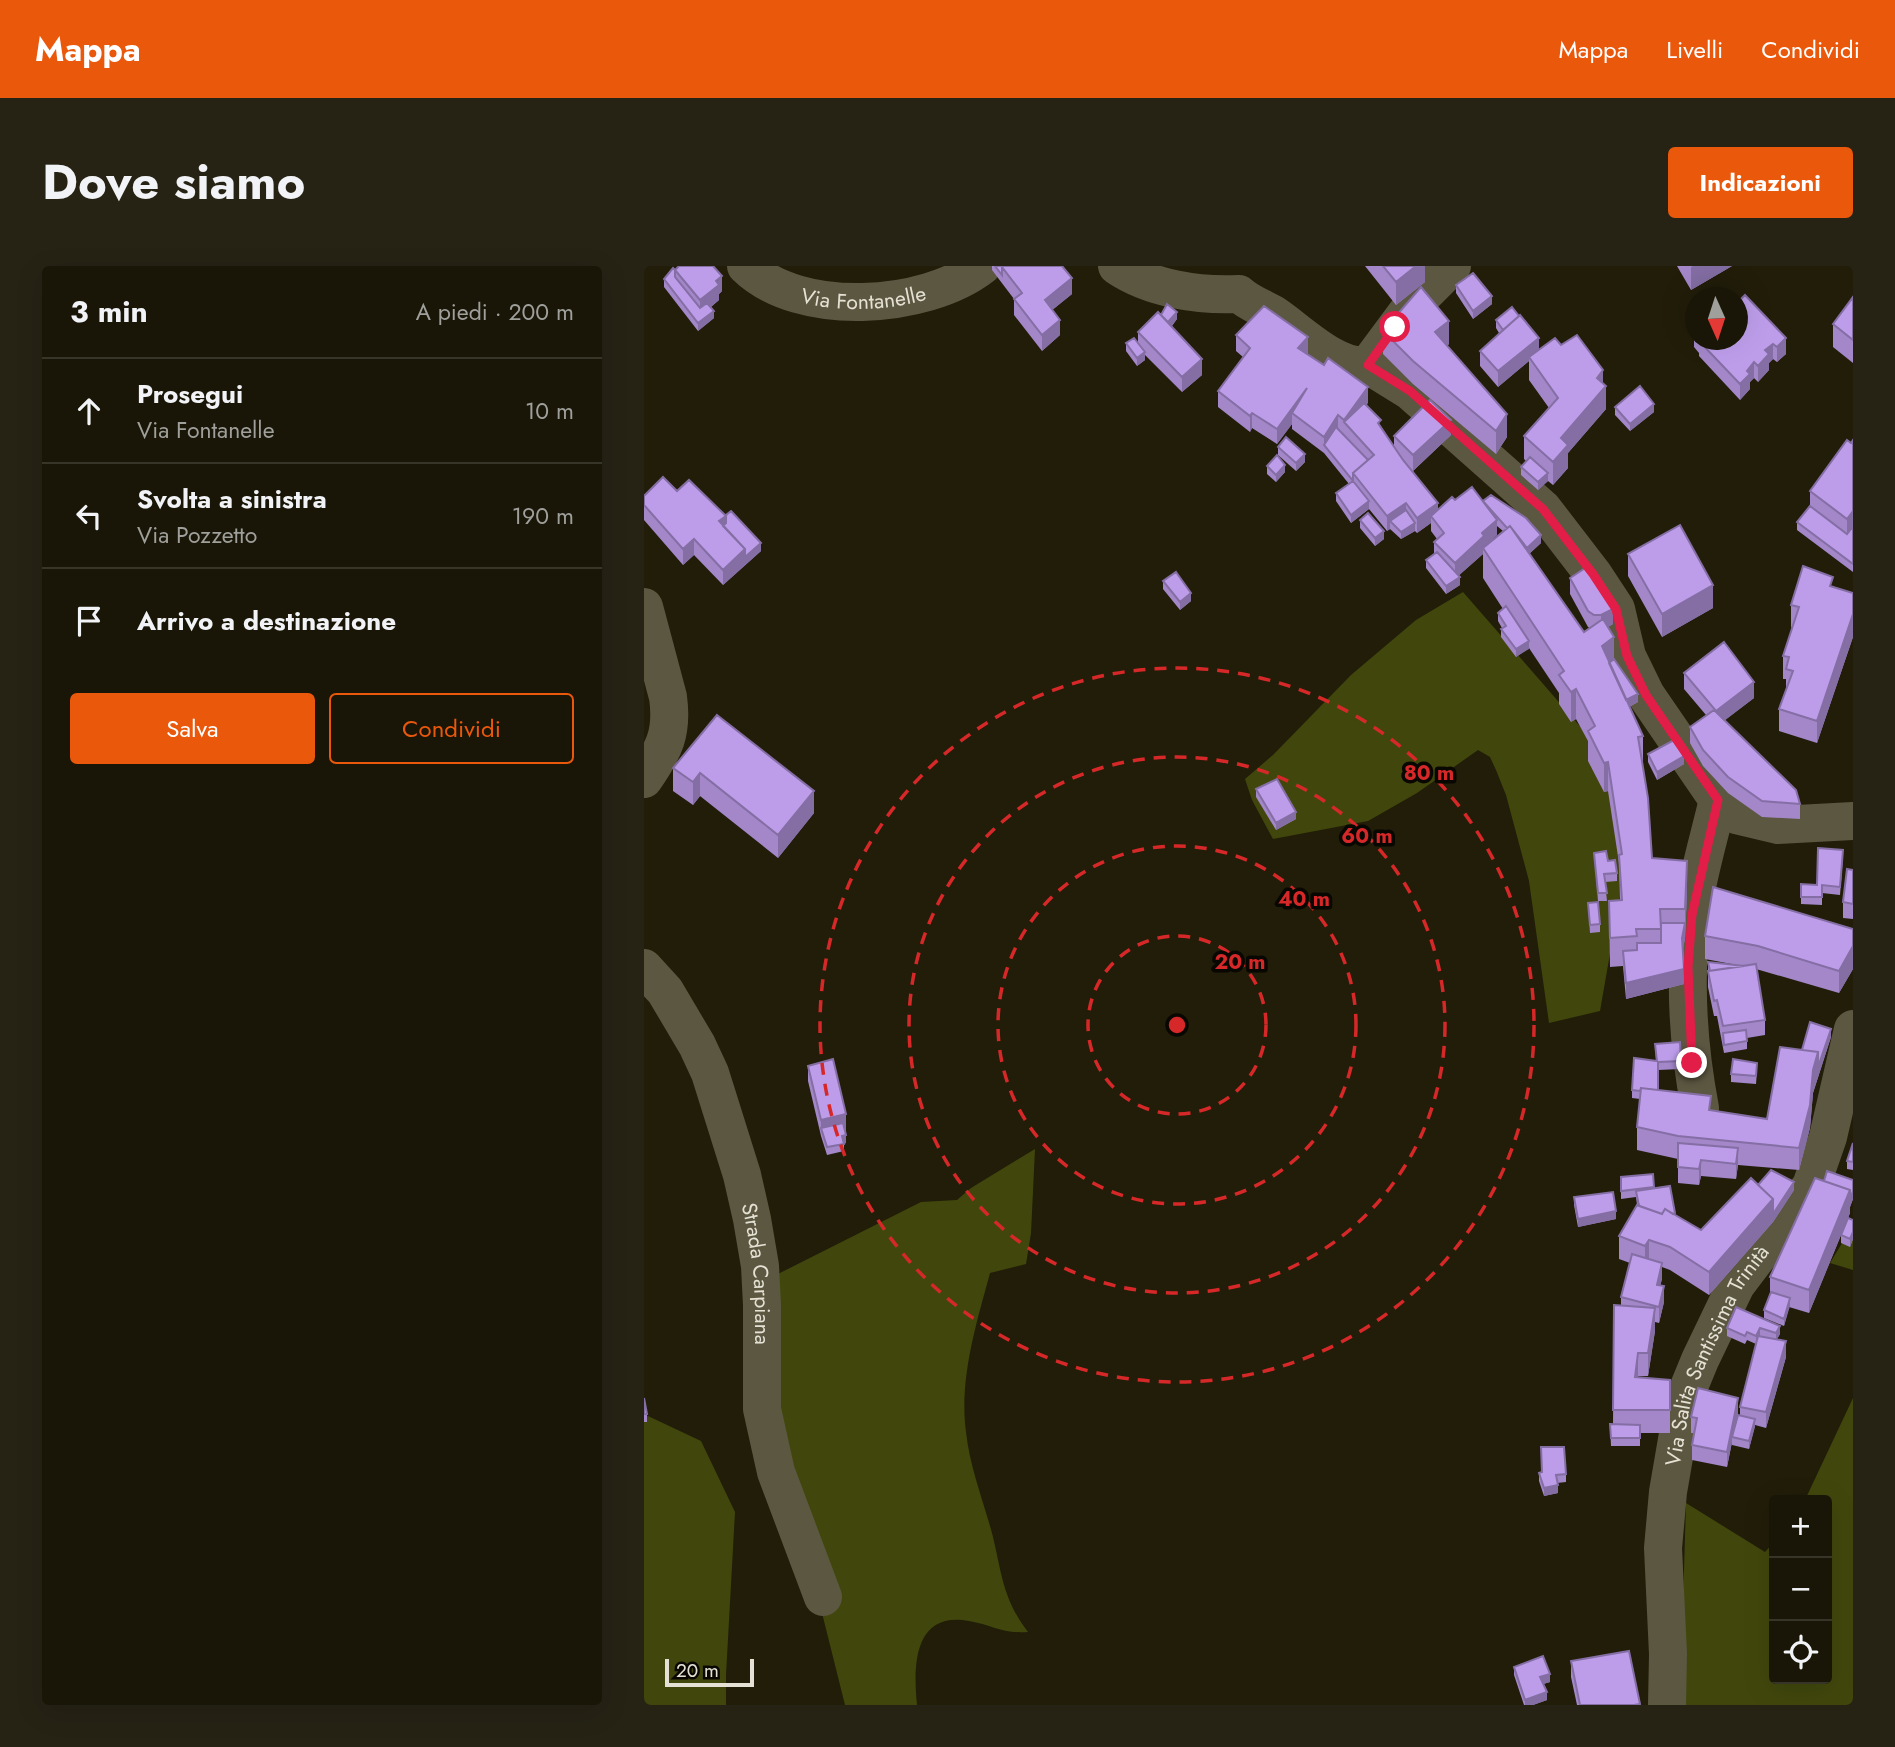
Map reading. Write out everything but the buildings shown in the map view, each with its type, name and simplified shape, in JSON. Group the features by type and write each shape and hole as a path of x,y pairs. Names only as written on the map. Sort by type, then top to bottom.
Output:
{"street":[{"name":"Via Fontanelle","path":"746,266 766,283 786,290 834,300 861,302 892,300 932,290 982,266"},
{"path":"1117,266 1142,279 1168,287 1209,295 1239,294 1339,359 1355,367 1368,365 1410,391 1543,509 1593,574 1616,609 1627,656 1646,695 1718,800 1736,815 1778,825 1853,821"},
{"path":"1368,365 1411,307 1452,266"},
{"path":"644,607 670,712 667,741 644,779"},
{"path":"1700,1108 1692,1063 1688,967 1692,915 1718,800"},
{"name":"Strada Carpiana","path":"644,968 665,991 710,1073 742,1175 760,1266 762,1409 776,1472 823,1597"},
{"name":"Via Salita Santissima Trinità","path":"1667,1705 1668,1654 1663,1548 1668,1492 1684,1399 1736,1285 1811,1186 1828,1137 1853,1029"}],"green space":[{"path":"1463,592 1638,793 1600,1011 1549,1023 1529,881 1506,795 1490,757 1478,750 1417,793 1368,821 1273,839 1252,800 1245,779 1273,755 1351,675 1416,620"},
{"path":"1035,1149 1031,1233 1026,1264 990,1273 970,1352 964,1412 971,1459 1004,1586 1013,1609 1028,1632 1004,1630 969,1621 951,1620 937,1624 927,1633 917,1658 917,1705 845,1705 771,1409 768,1279 921,1202 957,1200 971,1188"},
{"path":"1853,1225 1853,1270 1830,1263"},
{"path":"1853,1398 1853,1705 1680,1705 1686,1503 1765,1552 1769,1548 1769,1684 1832,1684 1832,1495 1807,1495"},
{"path":"648,1416 701,1441 735,1512 726,1705 644,1705 644,1417"}],"route":[{"path":"1395,327 1368,365 1410,391 1543,509 1616,609 1627,656 1646,695 1718,800 1692,915 1688,967 1692,1063"}]}
